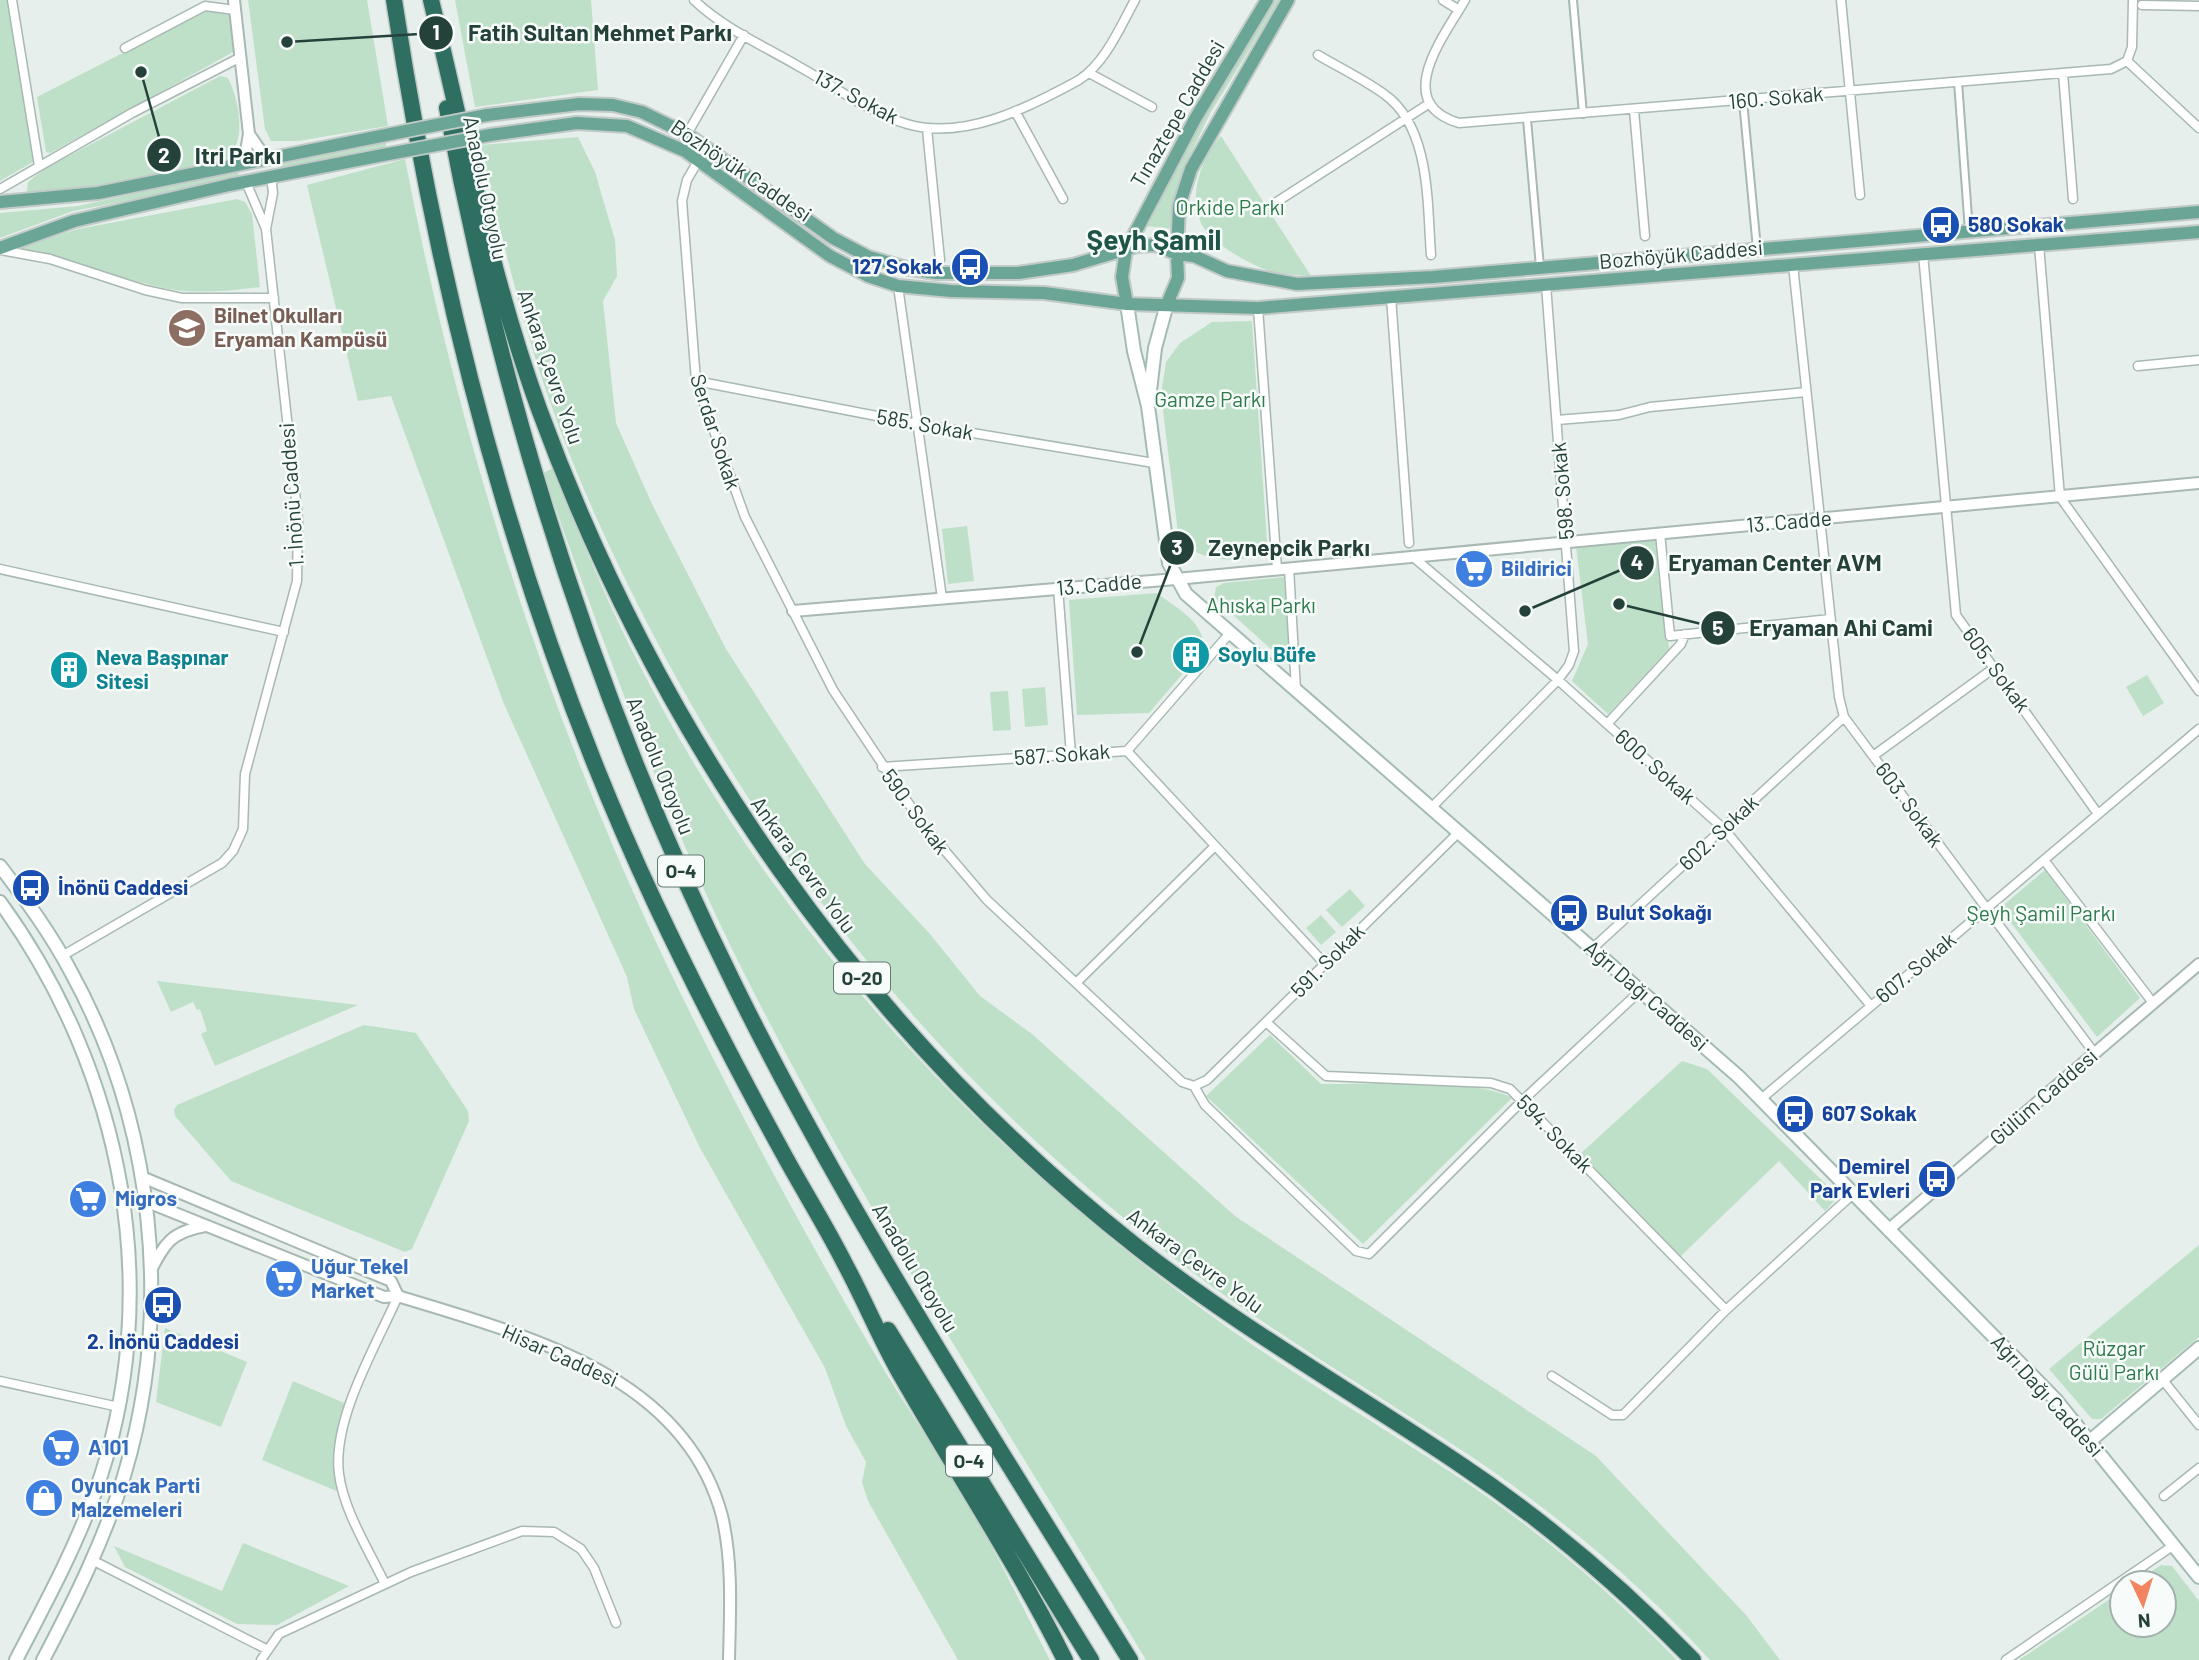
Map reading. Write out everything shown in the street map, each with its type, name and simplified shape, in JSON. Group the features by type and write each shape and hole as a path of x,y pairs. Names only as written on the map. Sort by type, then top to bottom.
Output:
{"highway":[{"path":"394,0 408,92 449,292 499,480 544,622 614,806 655,903 732,1058 845,1263 900,1375 985,1514 1065,1660"},
{"name":"Anadolu Otoyolu","path":"431,0 462,188 508,383 576,606 648,794 733,983 845,1191 1130,1660"},
{"name":"Ankara Çevre Yolu","path":"431,0 515,335 539,409 579,509 653,667 684,723 736,810 830,940 949,1076 1062,1185 1137,1247 1217,1306 1462,1466 1510,1501 1604,1575 1693,1660"},
{"name":"O-4","path":"845,1263 1091,1660"}],"main road":[{"name":"Tınaztepe Caddesi","path":"1126,250 1195,118 1266,0"},
{"name":"Tınaztepe Caddesi","path":"1177,254 1180,206 1191,169 1288,0"},
{"name":"Bozhöyük Caddesi","path":"7,202 98,193 265,157 487,115 567,105 613,105 655,117 687,135 833,238 889,264 936,273 1018,273 1073,265 1126,250"},
{"name":"Bozhöyük Caddesi","path":"0,249 74,221 271,176 490,135 576,123 607,123 654,135 698,161 830,256 898,286 951,291 1044,293 1128,304"},
{"path":"265,157 271,176"},
{"path":"244,162 246,182"},
{"name":"Bozhöyük Caddesi","path":"1177,254 1194,257 1227,271 1297,284 1540,268 2199,212"},
{"name":"Bozhöyük Caddesi","path":"1167,304 1258,308 2199,232"},
{"path":"1154,245 1177,254 1178,278 1167,304 1128,304 1122,277 1126,250 1154,245"},
{"name":"Ağrı Dağı Caddesi","path":"1128,304 1134,351 1148,406 1169,563 1186,594 1761,1099 2056,1400 2199,1577"},
{"name":"Ağrı Dağı Caddesi","path":"1148,406 1155,348 1167,304"},
{"path":"0,866 62,956 86,1003 114,1069 142,1177 150,1272 148,1348 139,1410 125,1473 92,1560 43,1660"},
{"path":"0,902 39,960 75,1030 95,1082 121,1179 130,1312 119,1406 95,1493 55,1584 16,1660"},
{"path":"121,1179 142,1177"},
{"path":"124,1203 145,1201"},
{"path":"2090,1441 2199,1348"},
{"path":"119,1406 139,1410"}],"street":[{"path":"12,0 39,166"},
{"name":"137. Sokak","path":"694,0 744,35 887,116 927,129 972,124 1015,111 1089,73 1106,52 1135,0"},
{"path":"1443,0 1460,10"},
{"path":"1272,205 1430,103 1425,89 1426,73 1465,0"},
{"path":"1573,0 1583,114"},
{"path":"1841,0 1860,195"},
{"path":"2133,0 2132,47 2127,61 2199,128"},
{"path":"125,48 205,5 234,5 249,134 244,162"},
{"path":"2143,5 2199,6"},
{"path":"687,135 744,35"},
{"path":"1318,55 1386,95 1405,120 1421,152 1431,255"},
{"path":"0,189 241,57"},
{"name":"160. Sokak","path":"1430,103 1439,113 1459,123 1527,119 2115,68 2127,61"},
{"path":"1089,73 1152,107"},
{"path":"2063,73 2073,199"},
{"path":"1958,82 1969,231"},
{"path":"1743,101 1757,249"},
{"path":"1634,110 1645,236"},
{"path":"1015,111 1063,198"},
{"path":"1527,119 1540,268"},
{"path":"927,129 940,260"},
{"path":"249,134 265,157"},
{"name":"Serdar Sokak","path":"698,161 683,190 682,201 696,381 741,507 793,611"},
{"path":"266,229 273,193 271,176"},
{"path":"246,182 266,229"},
{"path":"7,202 5,194 9,184"},
{"name":"1. İnönü Caddesi","path":"62,956 222,863 240,838 245,816 245,774 297,582 300,537 266,229"},
{"path":"2039,245 2060,497 2199,691"},
{"path":"0,249 50,259 145,290 183,298 274,298"},
{"name":"605. Sokak","path":"1923,254 1956,615 2098,814"},
{"name":"603. Sokak","path":"1793,265 1818,519 1844,717 2095,1054"},
{"name":"598. Sokak","path":"1431,808 1558,680 1569,665 1575,646 1546,285"},
{"path":"898,286 942,598"},
{"path":"1391,297 1409,543"},
{"path":"1258,308 1296,690"},
{"path":"2138,366 2199,360"},
{"name":"585. Sokak","path":"696,381 918,425 1154,463"},
{"path":"1557,420 1619,415 1650,407 1806,392"},
{"name":"13. Cadde","path":"793,611 1176,579 2199,483"},
{"path":"1660,533 1670,636 1830,619"},
{"name":"600. Sokak","path":"1412,556 1558,680 1724,829 1871,1006"},
{"path":"0,569 284,632"},
{"path":"1058,588 1071,755"},
{"name":"590. Sokak","path":"793,611 833,690 882,767 957,867 1182,1082 1194,1086 1205,1105 1356,1251 1369,1254 1522,1101"},
{"name":"587. Sokak","path":"882,767 1127,751 1230,633"},
{"path":"1607,724 1681,644 1685,634"},
{"path":"1873,756 1994,668"},
{"name":"602. Sokak","path":"1592,949 1844,717"},
{"name":"607. Sokak","path":"1761,1099 2199,729"},
{"path":"1127,751 1325,964"},
{"name":"591. Sokak","path":"1194,1086 1207,1080 1459,832"},
{"path":"1076,983 1215,846"},
{"path":"2043,860 2153,1003"},
{"name":"Gülüm Caddesi","path":"1888,1230 2199,964"},
{"path":"1522,1101 1640,990"},
{"name":"594. Sokak","path":"1266,1022 1326,1076 1491,1083 1510,1089 1726,1310"},
{"name":"Hisar Caddesi","path":"142,1177 390,1281 398,1296"},
{"path":"1552,1376 1619,1417 1726,1310 1853,1194"},
{"name":"Hisar Caddesi","path":"145,1201 384,1297 398,1296 487,1324 590,1365 639,1393 675,1428 702,1468 721,1515 729,1576 730,1660"},
{"path":"150,1272 171,1238 187,1229 205,1226"},
{"path":"304,1267 312,1248"},
{"path":"385,1584 346,1498 340,1474 339,1451 351,1405 398,1296"},
{"path":"2162,1379 2199,1425"},
{"path":"0,1381 119,1406"},
{"path":"2164,1496 2199,1468"},
{"path":"261,1660 266,1649 279,1634 385,1584 505,1535 522,1531 546,1531 569,1539 581,1549 594,1568 616,1623"},
{"path":"2006,1660 2174,1545"},
{"path":"92,1560 266,1649"}],"green space":[{"path":"0,0 8,0 33,162 0,181"},
{"path":"248,0 367,0 388,126 298,141 271,141 265,129"},
{"path":"455,0 591,0 598,90 475,107"},
{"path":"1273,0 1280,0 1211,112 1184,167 1171,229 1147,226 1176,165"},
{"path":"210,8 229,15 235,51 50,153 46,152 37,97"},
{"path":"220,76 228,78 232,87 239,121 237,143 225,160 89,191 30,194 27,191 28,182 46,168"},
{"name":"Orkide Parkı","path":"1221,136 1311,276 1278,273 1254,265 1222,246 1201,223 1196,200 1199,176 1208,155"},
{"path":"578,137 595,172 615,240 617,276 603,301 616,423 651,502 726,649 865,864 930,934 980,996 1032,1034 1235,1216 1596,1456 1746,1615 1780,1660 1710,1660 1627,1577 1536,1502 1210,1285 1120,1215 1035,1141 956,1062 882,979 813,891 749,800 691,704 613,553 558,425 520,305 481,145"},
{"path":"386,142 386,148 281,172 279,163"},
{"path":"405,159 453,373 514,583 589,788 632,889 702,1037 778,1183 886,1373 976,1519 1050,1660 958,1660 868,1501 862,1482 866,1462 846,1426 825,1368 700,1148 634,1009 627,977 504,704 391,396 358,401 307,185"},
{"path":"238,171 240,180 73,211 0,238 0,213 78,206"},
{"path":"237,199 245,202 252,214 260,287 214,291 169,289 18,248 78,229"},
{"name":"Gamze Parkı","path":"1252,321 1268,557 1211,558 1179,541 1161,394 1166,362 1180,343 1212,322"},
{"path":"553,468 617,619 693,762 752,853 816,940 886,1023 960,1101 1038,1176 1120,1246 1236,1333 1512,1515 1597,1584 1677,1660 1146,1660 889,1237 792,1065 746,977 688,854 612,665 543,473"},
{"path":"967,526 974,581 948,584 942,529"},
{"path":"1657,540 1669,649 1608,714 1572,681 1588,644 1576,546"},
{"name":"Ahıska Parkı","path":"1284,577 1290,666 1214,598 1216,587 1224,583"},
{"path":"1157,593 1196,625 1203,641 1202,651 1149,713 1077,715 1069,600"},
{"path":"2147,675 2164,703 2143,716 2126,687"},
{"path":"1045,687 1048,725 1025,727 1022,689"},
{"path":"1008,691 1011,730 993,731 990,692"},
{"name":"Şeyh Şamil Parkı","path":"2045,870 2140,998 2097,1037 2000,908"},
{"path":"1350,889 1365,906 1342,927 1326,910"},
{"path":"1321,915 1336,932 1321,945 1306,928"},
{"path":"157,981 358,1005 215,1066 201,1034 207,1031 200,1009 197,1010 193,1002 171,1012"},
{"path":"364,1025 416,1033 468,1111 469,1121 412,1249 405,1252 231,1181 175,1116 177,1105"},
{"path":"1270,1035 1321,1084 1448,1085 1496,1092 1512,1098 1363,1244 1206,1096"},
{"path":"1682,1061 1707,1069 1834,1192 1834,1201 1825,1211 1779,1161 1680,1257 1580,1154"},
{"name":"Rüzgar Gülü Parkı","path":"2199,1245 2199,1337 2101,1419 2092,1419 2049,1369"},
{"path":"165,1328 247,1362 221,1427 156,1402"},
{"path":"293,1381 349,1405 341,1429 339,1492 262,1460"},
{"path":"243,1543 349,1586 277,1625 237,1624 125,1567 114,1546 222,1591"},
{"path":"2161,1565 2172,1566 2174,1569 2155,1569"},
{"path":"2178,1574 2199,1601 2199,1660 2019,1660 2108,1600 2108,1639 2178,1639"}],"place":[{"name":"Fatih Sultan Mehmet Parkı","path":"287,42"},
{"name":"Itri Parkı","path":"141,72"},
{"name":"580 Sokak","path":"1941,225"},
{"name":"127 Sokak","path":"970,267"},
{"name":"Bilnet Okulları Eryaman Kampüsü","path":"187,328"},
{"name":"Bildirici","path":"1474,569"},
{"name":"Eryaman Ahi Cami","path":"1619,604"},
{"name":"Eryaman Center AVM","path":"1525,611"},
{"name":"Zeynepcik Parkı","path":"1137,652"},
{"name":"Soylu Büfe","path":"1191,655"},
{"name":"Neva Başpınar Sitesi","path":"69,670"},
{"name":"İnönü Caddesi","path":"31,888"},
{"name":"Bulut Sokağı","path":"1569,913"},
{"name":"607 Sokak","path":"1795,1114"},
{"name":"Demirel Park Evleri","path":"1937,1179"},
{"name":"Migros","path":"88,1199"},
{"name":"Uğur Tekel Market","path":"284,1279"},
{"name":"2. İnönü Caddesi","path":"163,1305"},
{"name":"A101","path":"61,1448"},
{"name":"Oyuncak Parti Malzemeleri","path":"44,1498"}],"district":[{"name":"Şeyh Şamil","path":"1154,240"}]}
